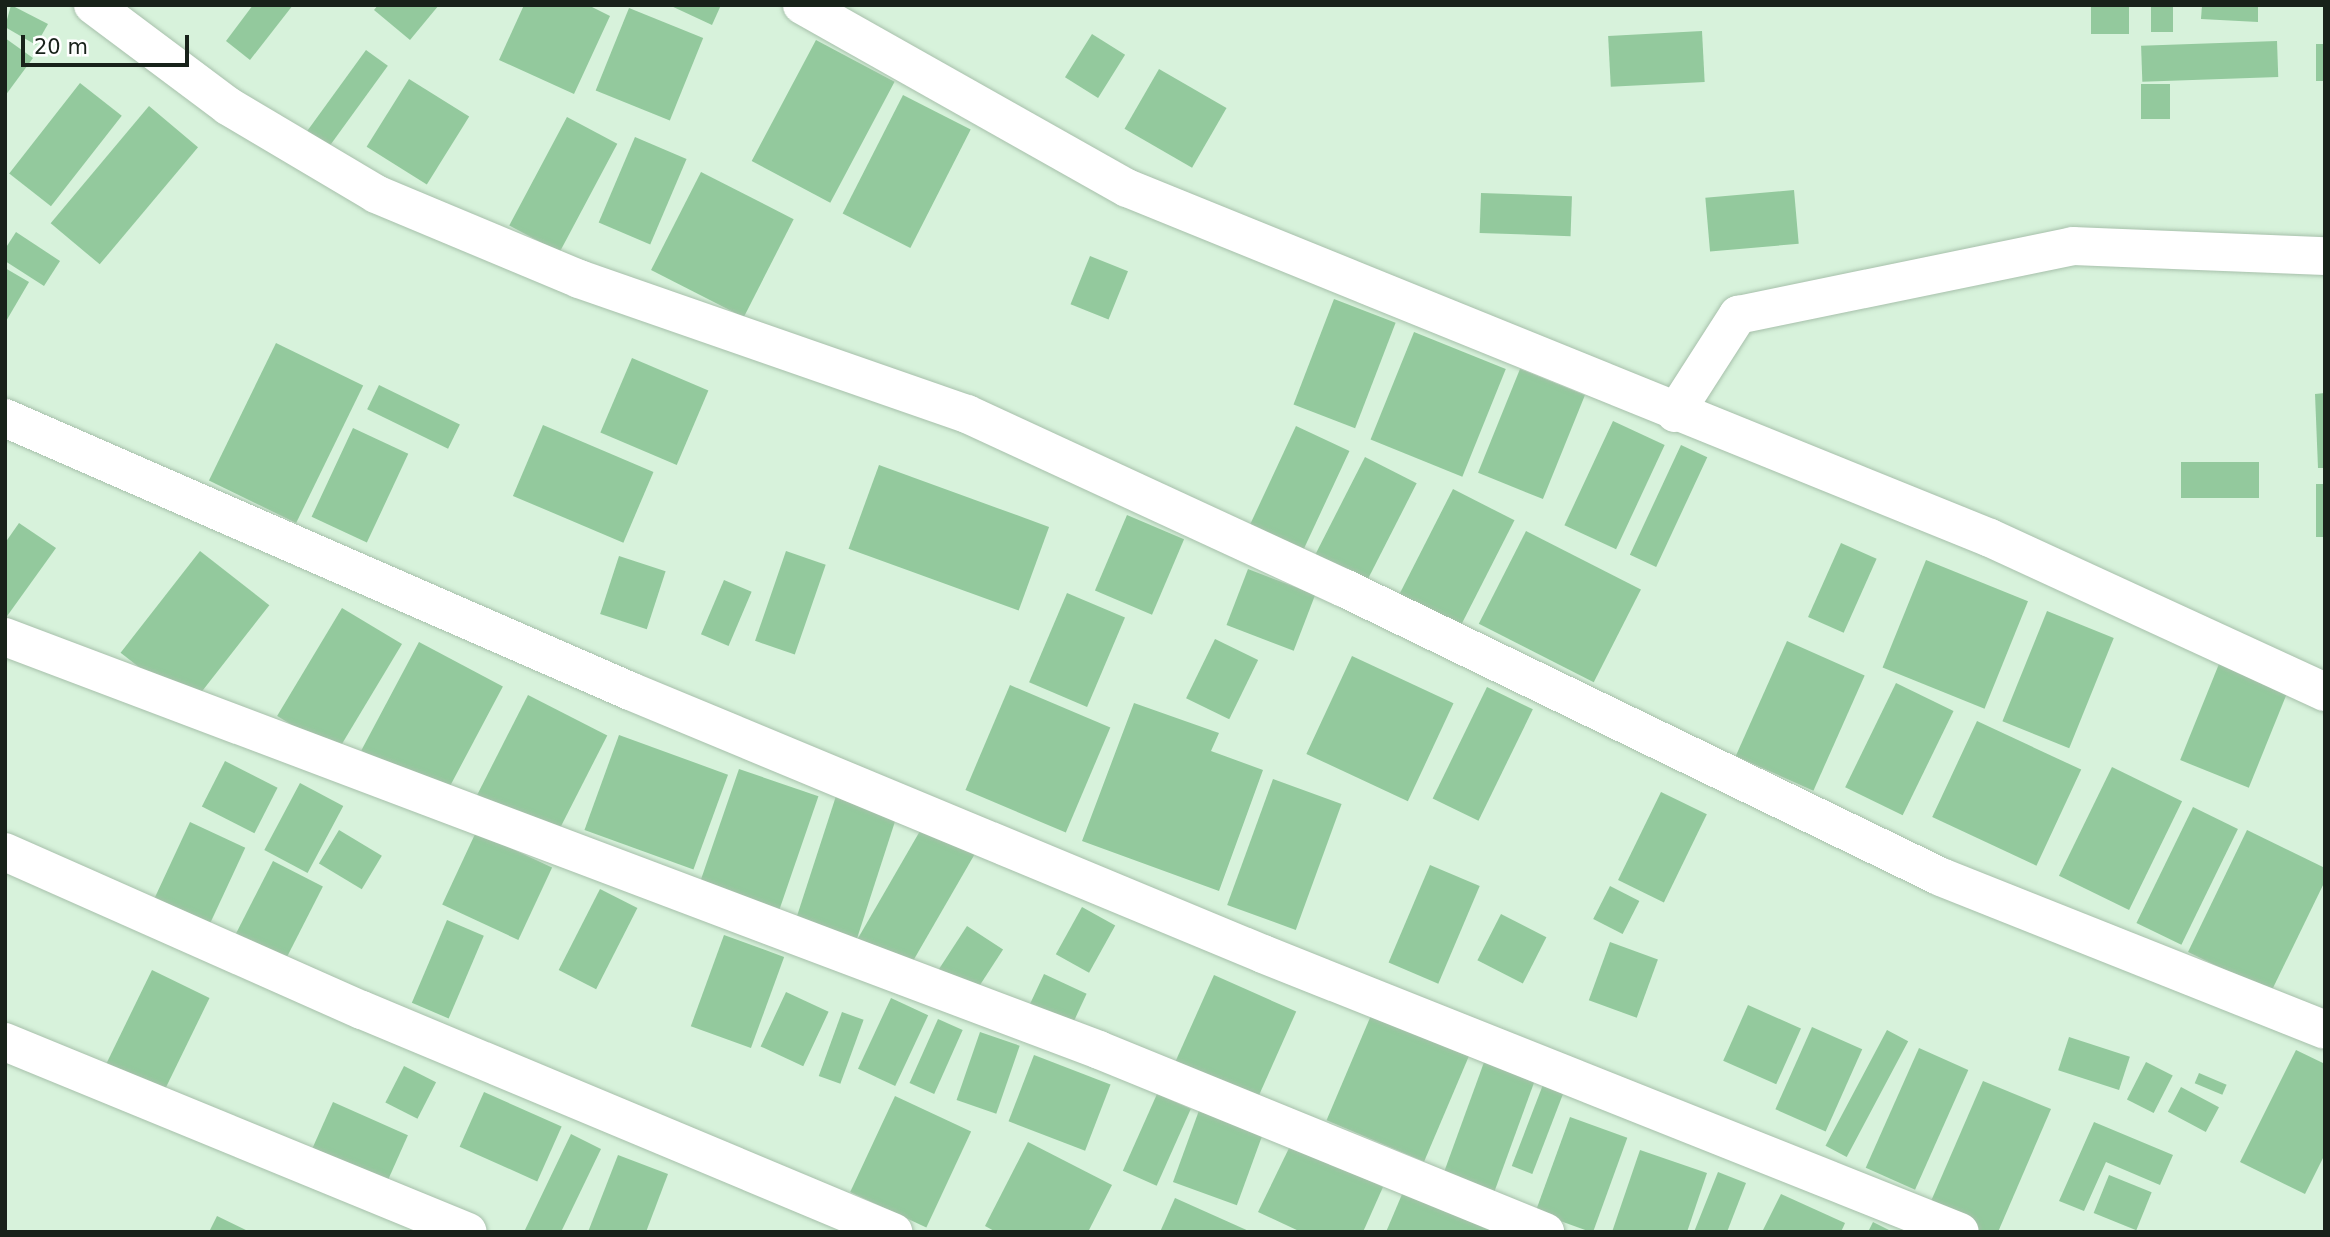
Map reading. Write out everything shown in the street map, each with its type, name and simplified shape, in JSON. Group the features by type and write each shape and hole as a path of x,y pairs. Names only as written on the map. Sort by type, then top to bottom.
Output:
{"street":[{"path":"93,5 229,106 376,194 579,279 967,414 1343,588 1941,877 2325,1030"},
{"path":"802,5 1127,188 1675,413 1990,538 2325,692"},
{"path":"1675,413 1738,315 2073,246 2325,256"},
{"path":"5,418 643,697 1263,954 1960,1232"},
{"path":"5,637 1086,1045 1545,1232"},
{"path":"5,852 362,1010 893,1232"},
{"path":"5,1042 468,1232"}],"building":[{"path":"11,5 48,24 36,45 5,27"},
{"path":"253,5 293,5 250,60 226,41"},
{"path":"378,5 439,5 410,40 374,10"},
{"path":"524,5 588,5 610,16 574,94 499,60"},
{"path":"669,5 721,5 712,25"},
{"path":"2091,5 2129,5 2129,34 2091,34"},
{"path":"2151,5 2173,5 2173,32 2151,32"},
{"path":"2202,5 2258,5 2258,22 2201,19"},
{"path":"629,8 703,38 670,120 596,91"},
{"path":"1702,31 1705,82 1611,87 1608,36"},
{"path":"1092,34 1125,55 1098,98 1065,77"},
{"path":"5,38 33,58 5,96"},
{"path":"816,40 895,82 830,203 752,161"},
{"path":"2277,41 2278,77 2142,82 2141,46"},
{"path":"2316,44 2325,44 2325,81 2316,81"},
{"path":"366,50 388,66 319,161 297,145"},
{"path":"1159,69 1227,108 1192,168 1124,129"},
{"path":"409,79 469,117 427,184 367,147"},
{"path":"80,83 122,116 51,206 9,174"},
{"path":"2141,84 2170,84 2170,119 2141,119"},
{"path":"903,95 971,130 910,248 843,214"},
{"path":"149,106 198,147 100,264 51,223"},
{"path":"567,117 617,144 560,252 509,226"},
{"path":"635,137 687,159 650,244 599,223"},
{"path":"701,172 794,219 744,317 651,270"},
{"path":"1794,190 1799,244 1710,252 1705,198"},
{"path":"1481,193 1572,196 1571,236 1480,233"},
{"path":"16,232 60,261 44,286 5,261 5,249"},
{"path":"1090,256 1128,271 1109,320 1071,304"},
{"path":"5,268 29,282 5,323"},
{"path":"1334,299 1396,323 1355,428 1294,404"},
{"path":"1414,332 1506,369 1462,477 1371,440"},
{"path":"276,343 363,386 296,523 209,481"},
{"path":"632,358 708,390 677,465 600,433"},
{"path":"1520,369 1585,395 1543,499 1478,473"},
{"path":"379,385 460,424 448,449 367,409"},
{"path":"2325,393 2325,468 2318,468 2315,394"},
{"path":"1613,421 1665,445 1616,549 1564,525"},
{"path":"543,425 653,472 623,543 513,496"},
{"path":"1296,426 1349,451 1293,572 1239,547"},
{"path":"353,428 408,454 367,543 312,517"},
{"path":"1681,445 1707,457 1656,567 1630,555"},
{"path":"1365,457 1417,483 1357,600 1306,574"},
{"path":"2181,462 2259,462 2259,498 2181,498"},
{"path":"879,465 1049,527 1019,611 849,549"},
{"path":"2316,484 2325,484 2325,537 2316,537"},
{"path":"1453,489 1514,520 1460,626 1399,595"},
{"path":"1127,515 1184,539 1152,615 1095,590"},
{"path":"19,523 56,548 5,619 5,543"},
{"path":"1526,531 1641,590 1594,682 1479,624"},
{"path":"1841,543 1877,559 1844,633 1808,617"},
{"path":"200,551 269,605 190,707 121,653"},
{"path":"786,551 826,565 795,654 755,641"},
{"path":"619,556 666,571 647,629 600,614"},
{"path":"1926,560 2028,601 1985,709 1883,668"},
{"path":"1248,569 1315,595 1294,651 1226,625"},
{"path":"724,580 752,592 729,646 701,634"},
{"path":"1067,593 1125,618 1087,707 1029,682"},
{"path":"342,608 402,644 337,752 277,716"},
{"path":"2047,611 2114,638 2069,748 2002,721"},
{"path":"1215,639 1258,660 1229,719 1186,698"},
{"path":"1787,641 1865,676 1813,791 1736,756"},
{"path":"419,642 503,687 445,795 361,751"},
{"path":"1352,656 1454,703 1408,801 1306,754"},
{"path":"2221,659 2290,687 2249,788 2180,760"},
{"path":"1896,683 1954,711 1903,815 1845,787"},
{"path":"1010,685 1110,728 1066,833 965,790"},
{"path":"1487,687 1533,709 1478,821 1433,798"},
{"path":"528,695 607,735 553,842 474,802"},
{"path":"1134,703 1219,733 1211,751 1263,770 1219,891 1082,841"},
{"path":"1977,721 2081,770 2036,866 1932,817"},
{"path":"619,735 728,775 693,870 584,830"},
{"path":"225,761 278,788 254,833 202,806"},
{"path":"2112,767 2182,801 2129,910 2059,876"},
{"path":"739,769 818,796 778,914 699,886"},
{"path":"1273,779 1342,804 1296,930 1227,905"},
{"path":"300,783 343,806 308,873 264,850"},
{"path":"1661,792 1707,814 1664,902 1618,880"},
{"path":"836,796 897,816 856,942 795,922"},
{"path":"2193,807 2238,829 2181,945 2136,923"},
{"path":"190,822 245,848 210,924 155,898"},
{"path":"924,824 975,854 908,970 857,940"},
{"path":"339,830 382,856 362,889 319,863"},
{"path":"2247,830 2325,868 2325,881 2271,992 2188,952"},
{"path":"476,832 552,867 518,940 442,905"},
{"path":"273,861 323,886 282,968 232,942"},
{"path":"1430,865 1480,886 1438,984 1389,963"},
{"path":"1610,886 1639,901 1623,934 1593,919"},
{"path":"600,889 637,908 596,989 559,970"},
{"path":"1082,907 1115,925 1089,973 1056,954"},
{"path":"1501,914 1546,937 1523,983 1477,960"},
{"path":"447,920 484,936 449,1018 412,1003"},
{"path":"967,926 1003,949 970,1000 934,976"},
{"path":"724,935 784,957 751,1048 691,1026"},
{"path":"1610,942 1658,959 1637,1018 1589,1000"},
{"path":"152,970 210,998 156,1107 99,1079"},
{"path":"1044,974 1087,994 1071,1027 1028,1008"},
{"path":"1214,975 1296,1012 1257,1100 1175,1064"},
{"path":"786,992 829,1012 803,1066 761,1046"},
{"path":"891,998 928,1015 895,1086 858,1069"},
{"path":"1748,1005 1801,1029 1776,1084 1723,1061"},
{"path":"1375,1006 1473,1047 1424,1162 1327,1120"},
{"path":"842,1012 864,1020 840,1084 819,1076"},
{"path":"938,1019 963,1030 934,1094 910,1083"},
{"path":"1812,1027 1862,1049 1826,1132 1775,1109"},
{"path":"1887,1030 1908,1041 1847,1157 1825,1146"},
{"path":"980,1032 1020,1046 996,1114 957,1100"},
{"path":"2069,1037 2130,1057 2119,1090 2058,1070"},
{"path":"1919,1048 1968,1070 1915,1190 1866,1168"},
{"path":"2296,1050 2325,1064 2325,1154 2305,1194 2240,1162"},
{"path":"1487,1054 1538,1072 1494,1194 1443,1175"},
{"path":"1034,1055 1111,1084 1085,1151 1009,1121"},
{"path":"2146,1062 2173,1076 2154,1113 2127,1099"},
{"path":"404,1066 436,1082 417,1119 385,1103"},
{"path":"2199,1073 2227,1085 2222,1095 2195,1083"},
{"path":"1983,1081 2051,1109 1998,1232 1983,1232 1928,1208"},
{"path":"1544,1082 1565,1090 1532,1174 1512,1166"},
{"path":"2181,1087 2219,1107 2206,1132 2168,1112"},
{"path":"484,1092 562,1127 537,1181 460,1147"},
{"path":"1157,1094 1191,1109 1157,1186 1123,1171"},
{"path":"895,1096 971,1131 926,1228 850,1192"},
{"path":"333,1102 408,1135 386,1186 311,1152"},
{"path":"1201,1105 1265,1128 1237,1205 1173,1182"},
{"path":"1570,1117 1627,1138 1593,1232 1535,1212"},
{"path":"2094,1122 2173,1155 2160,1185 2106,1162 2084,1211 2059,1201"},
{"path":"571,1134 601,1149 561,1232 524,1232"},
{"path":"1028,1142 1112,1185 1088,1232 996,1232 985,1226"},
{"path":"1291,1144 1383,1187 1363,1232 1301,1232 1258,1212"},
{"path":"1640,1150 1707,1173 1687,1232 1612,1232"},
{"path":"618,1155 668,1174 646,1232 588,1232"},
{"path":"1718,1172 1746,1183 1727,1232 1694,1232"},
{"path":"2109,1175 2152,1192 2136,1230 2094,1213"},
{"path":"1406,1185 1515,1232 1386,1232"},
{"path":"1781,1194 1845,1223 1841,1232 1762,1232"},
{"path":"1175,1198 1251,1232 1160,1232"},
{"path":"217,1216 250,1232 209,1232"},
{"path":"1873,1222 1893,1232 1868,1232"}]}
